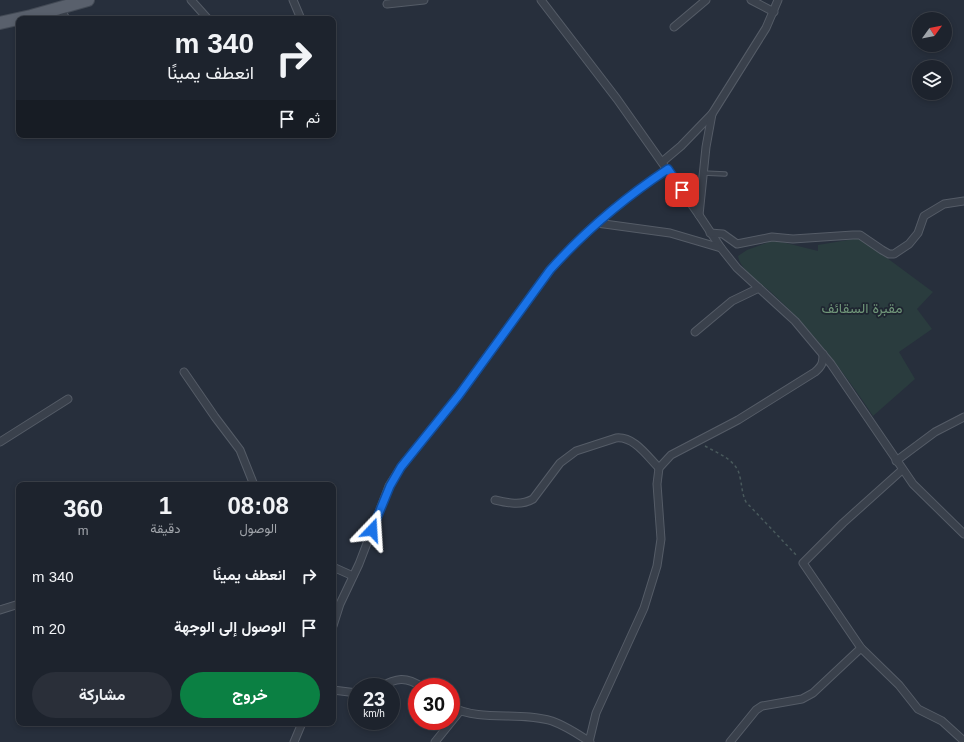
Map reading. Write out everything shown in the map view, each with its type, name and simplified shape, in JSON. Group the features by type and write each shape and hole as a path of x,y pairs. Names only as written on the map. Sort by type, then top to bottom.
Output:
{"main road":[{"path":"49,16 63,14 88,0"},
{"path":"0,23 16,21"}],"street":[{"path":"191,0 205,16"},
{"path":"293,0 300,16"},
{"path":"387,4 424,0"},
{"path":"541,0 602,78 668,169 721,248 737,268 795,321 850,389 902,470 921,494 964,534"},
{"path":"674,27 706,0"},
{"path":"751,0 774,12"},
{"path":"662,162 681,146 712,114 766,28 778,0"},
{"path":"700,215 703,173 712,114"},
{"path":"336,617 390,486 401,467 459,395 550,270 597,223 628,196 668,169"},
{"path":"710,233 723,234 736,244 772,236 793,239 860,235 889,254 894,254 909,244 918,233 924,216 944,204 964,201"},
{"path":"597,223 670,233 721,248"},
{"path":"695,332 732,301 759,288"},
{"path":"460,711 551,721 572,730 590,742 596,713 644,608 654,577 661,539 657,484 659,468 671,455 738,420 815,372 823,362 822,354"},
{"path":"184,372 240,450 253,482"},
{"path":"0,442 68,399"},
{"path":"896,461 935,432 964,417"},
{"path":"495,500 518,504 527,502 533,498 560,463 576,451 616,438 622,437 630,440 659,468"},
{"path":"902,470 843,523 803,563 860,648 894,680 918,709 942,721 964,742"},
{"path":"336,568 353,576"},
{"path":"0,610 16,605"},
{"path":"730,742 744,727 756,710 762,706 802,698 813,693 860,648"},
{"path":"336,690 348,692"},
{"path":"294,742 301,726"},
{"path":"435,742 445,730"}],"lane":[{"path":"703,173 725,174"}],"path":[{"path":"697,442 727,458 735,465 740,475 743,495 746,502 803,563"}],"green space":[{"name":"مقبرة السقائف","path":"860,238 933,292 917,309 932,329 899,352 915,379 873,416 851,383 827,352 801,322 769,290 747,272 738,256 747,250 774,240 818,251 818,245"}],"route":[{"path":"372,530 390,486 401,467 459,395 550,270 567,251 613,208 668,169 682,190"}]}
